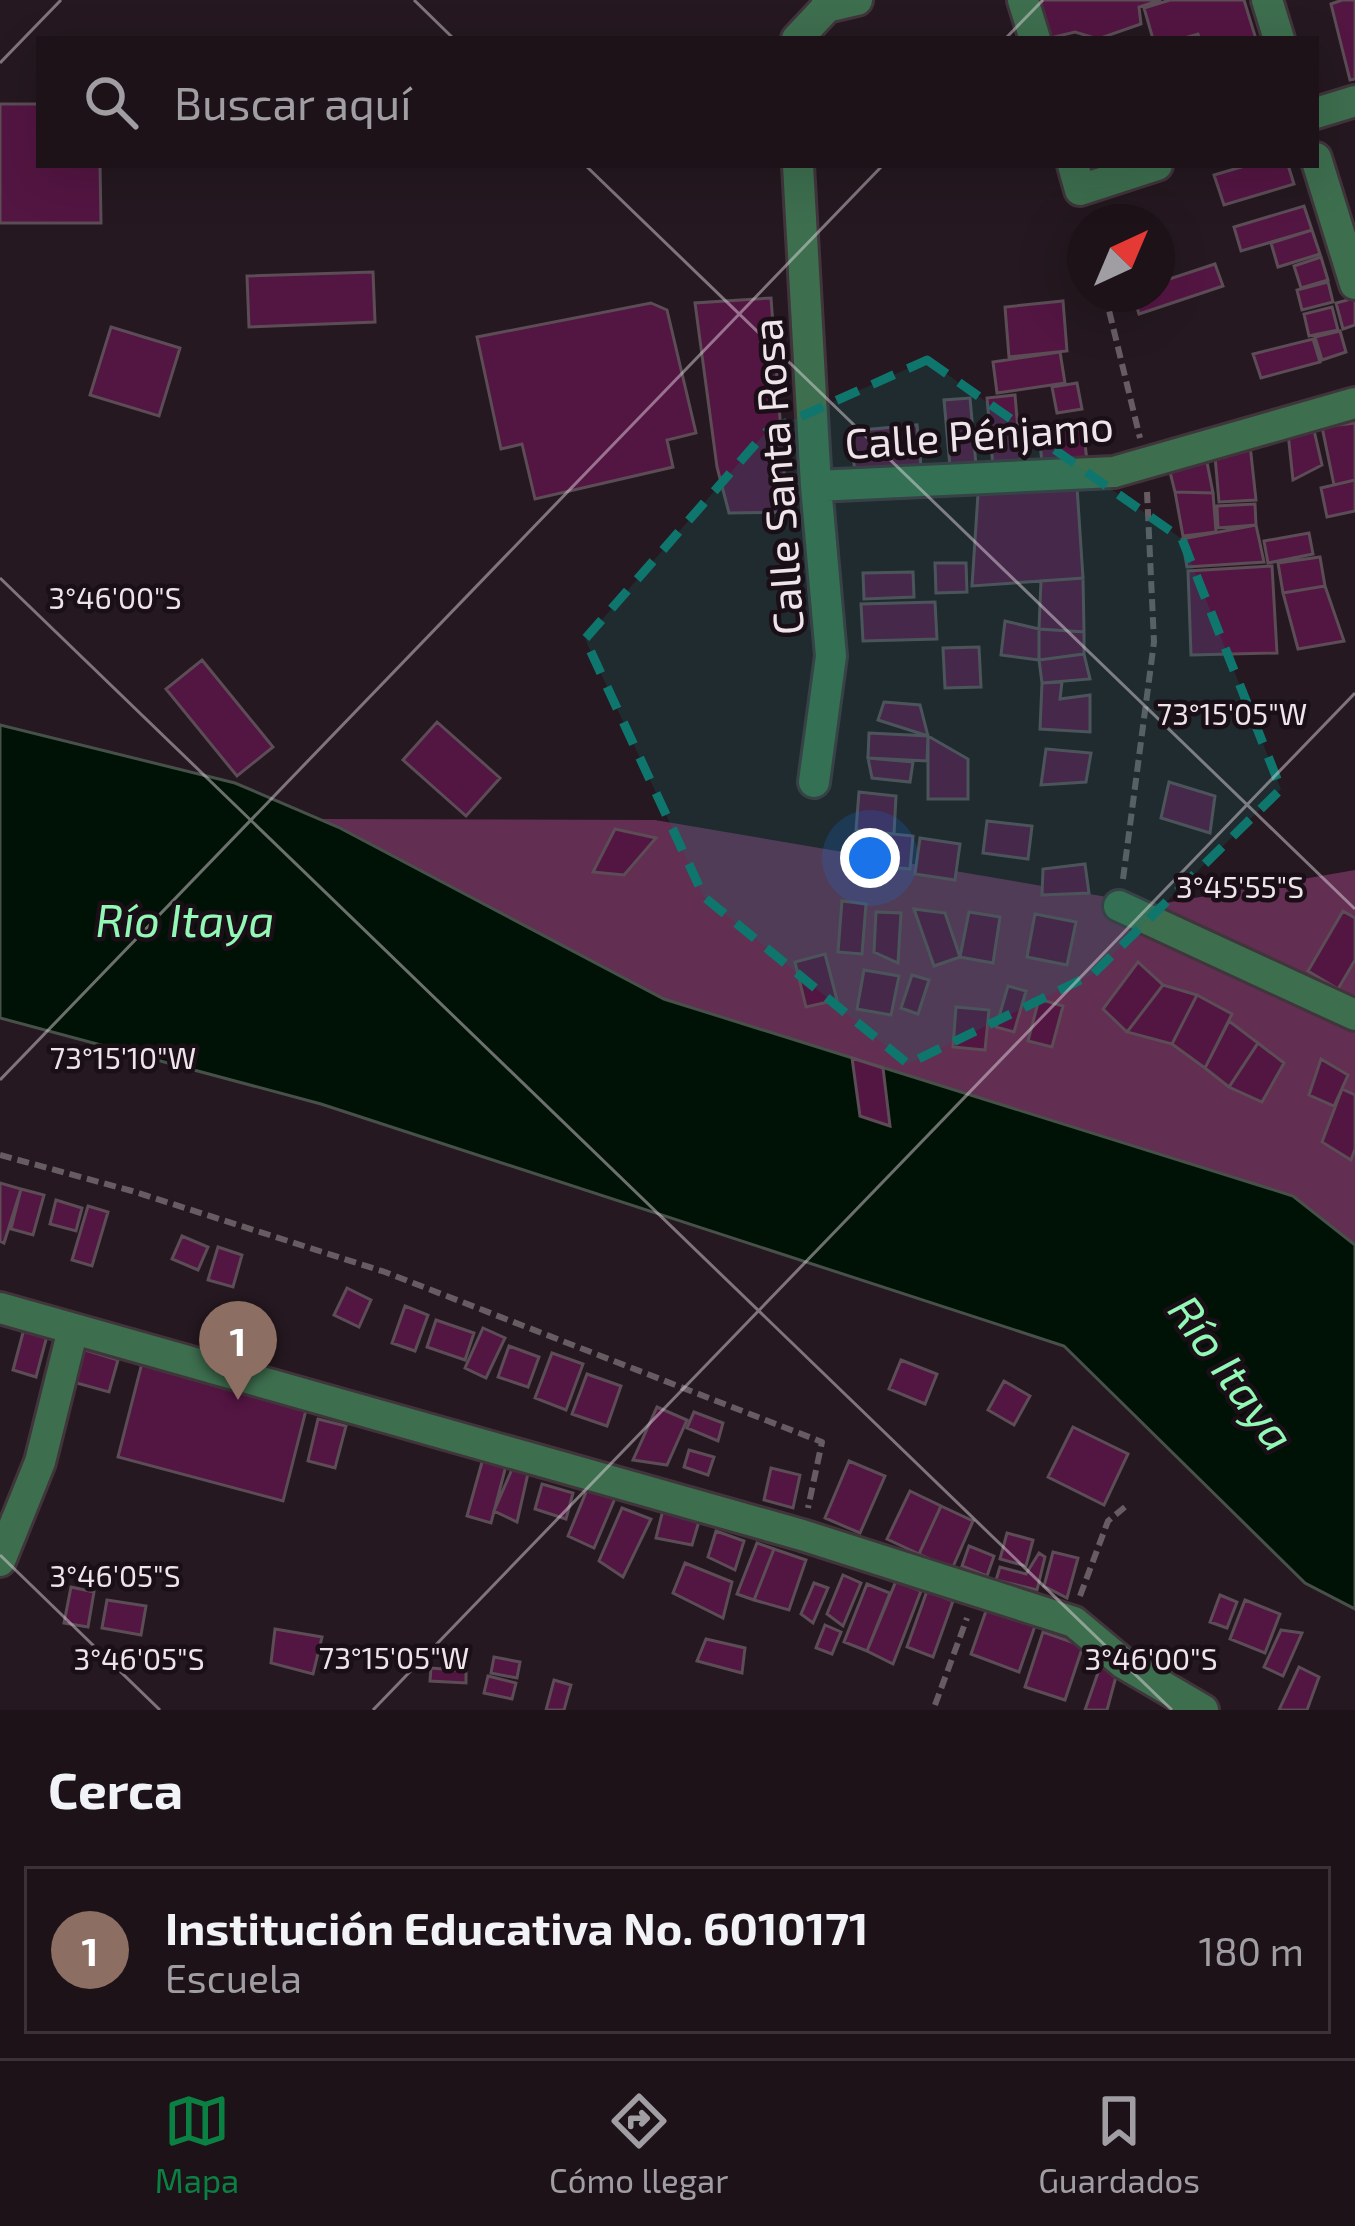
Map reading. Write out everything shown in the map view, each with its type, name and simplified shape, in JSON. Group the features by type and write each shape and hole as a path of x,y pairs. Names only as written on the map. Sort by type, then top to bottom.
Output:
{"street":[{"path":"1023,0 1034,36"},
{"path":"1268,0 1279,36"},
{"path":"800,36 837,2"},
{"path":"1319,112 1355,101"},
{"name":"Calle Santa Rosa","path":"798,168 831,656 814,782"},
{"path":"1076,178 1138,168"},
{"path":"1319,168 1355,284"},
{"name":"Calle Pénjamo","path":"816,486 1114,472 1355,403"},
{"path":"1119,906 1355,1015"},
{"path":"0,1309 802,1535 1073,1622 1123,1663 1203,1710"},
{"path":"0,1561 40,1462 74,1329"}],"path":[{"path":"1109,312 1145,462 1154,642 1119,906"},
{"path":"0,1155 132,1191 385,1271 822,1442 802,1535"},
{"path":"1073,1622 1085,1575 1108,1521 1125,1507"},
{"path":"935,1705 977,1592"}],"highlighted area":[{"path":"927,360 1182,539 1281,789 1093,974 908,1064 704,897 585,639 766,432"}],"shaded area":[{"path":"319,819 655,820 1154,905 1355,870 1355,1245 1292,1196 664,999"}],"water":[{"name":"Río Itaya","path":"0,725 235,783 338,827 664,999 1293,1196 1355,1245 1355,1609 1305,1583 1064,1346 321,1104 0,1018"}],"building":[{"path":"1037,0 1161,0 1139,7 1141,24 1107,36 1075,32 1045,36"},
{"path":"1170,0 1244,0 1255,36 1152,36 1144,8"},
{"path":"1355,0 1355,79 1350,80 1331,4"},
{"path":"0,104 36,104 36,168 100,168 101,223 0,223"},
{"path":"1238,168 1289,168 1294,184 1224,205 1214,175"},
{"path":"1304,206 1312,230 1241,251 1234,227"},
{"path":"1312,230 1320,254 1278,267 1271,243"},
{"path":"1321,257 1328,280 1301,288 1294,266"},
{"path":"1215,264 1223,286 1175,302 1175,277"},
{"path":"373,272 375,322 249,327 247,276"},
{"path":"1328,282 1333,302 1302,310 1297,290"},
{"path":"771,298 787,512 729,513 717,467 695,303"},
{"path":"1355,298 1355,325 1343,329 1336,303"},
{"path":"1063,301 1067,351 1009,357 1005,307"},
{"path":"651,303 667,310 696,433 667,440 673,467 535,499 522,444 501,449 477,337"},
{"path":"1332,307 1338,330 1309,336 1304,314"},
{"path":"111,327 180,348 159,416 90,395"},
{"path":"1340,331 1346,352 1322,360 1315,337"},
{"path":"1313,339 1320,362 1261,378 1253,354"},
{"path":"1060,352 1065,383 997,393 993,362"},
{"path":"1077,383 1082,409 1057,413 1052,387"},
{"path":"1015,395 1021,465 993,467 987,398"},
{"path":"970,398 976,465 950,467 944,400"},
{"path":"1355,423 1355,480 1334,485 1322,427"},
{"path":"917,425 921,466 855,472 850,431"},
{"path":"1313,426 1322,465 1293,480 1288,433"},
{"path":"1083,427 1088,469 1042,463 1039,433"},
{"path":"1250,445 1256,500 1219,502 1215,456"},
{"path":"1206,457 1213,493 1175,492 1169,468"},
{"path":"1355,480 1355,511 1327,517 1321,488"},
{"path":"1077,487 1083,578 972,586 978,494"},
{"path":"1175,492 1213,493 1216,532 1183,536"},
{"path":"1255,504 1256,525 1218,528 1217,506"},
{"path":"1256,525 1264,562 1187,567 1182,539"},
{"path":"1309,533 1313,554 1268,563 1264,541"},
{"path":"1320,557 1325,586 1283,593 1278,563"},
{"path":"935,563 966,563 967,592 936,593"},
{"path":"1272,566 1277,653 1191,655 1188,571"},
{"path":"913,572 914,597 864,599 863,573"},
{"path":"1083,578 1084,632 1039,629 1041,581"},
{"path":"1325,586 1344,641 1298,649 1283,593"},
{"path":"935,602 937,639 863,641 861,604"},
{"path":"1005,621 1039,629 1039,660 1001,655"},
{"path":"1039,629 1084,632 1084,654 1039,660"},
{"path":"979,647 981,687 945,688 943,648"},
{"path":"1084,654 1090,679 1042,683 1039,660"},
{"path":"202,660 273,747 237,776 166,689"},
{"path":"1062,682 1060,699 1090,695 1090,732 1040,729 1042,683"},
{"path":"884,702 920,705 928,736 878,720"},
{"path":"437,722 500,778 466,816 403,760"},
{"path":"869,733 928,736 927,761 868,758"},
{"path":"928,736 968,759 968,799 928,799"},
{"path":"1046,749 1091,753 1086,782 1041,785"},
{"path":"868,758 913,762 910,782 872,778"},
{"path":"1169,782 1215,796 1210,833 1161,818"},
{"path":"859,792 896,796 894,834 856,830"},
{"path":"987,821 1032,826 1028,859 983,853"},
{"path":"615,829 656,838 624,875 593,872"},
{"path":"873,832 913,836 910,869 871,865"},
{"path":"920,838 960,844 955,880 915,874"},
{"path":"1085,864 1089,893 1042,895 1043,869"},
{"path":"842,901 866,904 862,954 838,952"},
{"path":"914,909 945,913 960,957 934,966"},
{"path":"1343,911 1355,918 1355,960 1338,989 1308,971"},
{"path":"876,912 901,913 898,963 874,952"},
{"path":"969,912 1000,917 993,963 960,957"},
{"path":"1035,914 1076,922 1067,965 1027,957"},
{"path":"825,954 837,1000 806,1007 795,962"},
{"path":"1138,962 1163,985 1127,1032 1103,1009"},
{"path":"864,970 899,976 891,1015 857,1009"},
{"path":"912,975 929,980 918,1014 901,1008"},
{"path":"1163,985 1197,995 1172,1044 1127,1032"},
{"path":"1008,986 1026,991 1014,1032 996,1027"},
{"path":"1197,995 1232,1014 1205,1068 1172,1044"},
{"path":"1039,999 1063,1006 1052,1047 1028,1041"},
{"path":"956,1007 989,1010 985,1050 953,1047"},
{"path":"1229,1021 1258,1043 1229,1087 1205,1068"},
{"path":"1258,1043 1284,1063 1262,1102 1229,1087"},
{"path":"852,1058 883,1068 890,1126 860,1116"},
{"path":"1321,1059 1348,1075 1334,1106 1309,1095"},
{"path":"1342,1089 1355,1095 1351,1160 1322,1142"},
{"path":"0,1183 21,1189 4,1243 0,1241"},
{"path":"21,1189 44,1195 33,1235 11,1229"},
{"path":"56,1200 82,1208 76,1231 50,1224"},
{"path":"88,1206 108,1212 92,1266 72,1260"},
{"path":"182,1236 208,1247 198,1270 172,1259"},
{"path":"218,1247 242,1255 233,1287 208,1280"},
{"path":"347,1288 371,1300 359,1327 334,1315"},
{"path":"405,1306 428,1315 415,1351 392,1343"},
{"path":"436,1320 474,1333 465,1360 427,1347"},
{"path":"483,1328 505,1338 486,1378 465,1368"},
{"path":"24,1329 47,1336 36,1377 13,1370"},
{"path":"509,1346 539,1357 528,1387 498,1377"},
{"path":"82,1349 118,1360 109,1392 73,1382"},
{"path":"552,1353 583,1364 566,1410 535,1398"},
{"path":"901,1360 937,1374 925,1404 889,1389"},
{"path":"142,1363 307,1406 283,1501 118,1457"},
{"path":"587,1374 621,1386 607,1426 572,1414"},
{"path":"1004,1381 1030,1396 1014,1425 988,1410"},
{"path":"657,1407 687,1420 667,1465 633,1460"},
{"path":"694,1412 723,1423 718,1441 687,1428"},
{"path":"318,1419 346,1426 335,1468 308,1461"},
{"path":"1073,1427 1128,1454 1104,1505 1048,1477"},
{"path":"689,1450 714,1457 708,1475 684,1467"},
{"path":"484,1455 507,1462 491,1523 467,1516"},
{"path":"849,1461 885,1476 860,1533 825,1518"},
{"path":"513,1467 529,1469 517,1522 494,1511"},
{"path":"771,1468 800,1475 793,1508 764,1500"},
{"path":"542,1484 573,1493 566,1519 535,1509"},
{"path":"589,1485 616,1496 594,1548 568,1536"},
{"path":"910,1491 941,1506 919,1554 887,1539"},
{"path":"941,1506 973,1521 952,1569 919,1554"},
{"path":"622,1508 651,1519 623,1577 599,1561"},
{"path":"663,1510 700,1518 692,1545 656,1538"},
{"path":"716,1531 744,1541 735,1570 708,1557"},
{"path":"1007,1533 1033,1540 1026,1566 1000,1559"},
{"path":"757,1543 774,1549 754,1600 737,1594"},
{"path":"969,1546 994,1556 987,1576 962,1566"},
{"path":"774,1549 806,1560 789,1610 754,1600"},
{"path":"1053,1552 1078,1558 1067,1598 1044,1586"},
{"path":"1039,1553 1045,1557 1037,1590 996,1580 1000,1567 1026,1574"},
{"path":"685,1563 732,1582 723,1618 673,1593"},
{"path":"843,1575 861,1583 843,1626 827,1614"},
{"path":"896,1581 921,1591 893,1664 867,1651"},
{"path":"814,1583 828,1588 813,1623 801,1614"},
{"path":"867,1584 890,1593 867,1651 844,1642"},
{"path":"71,1587 94,1592 88,1627 64,1623"},
{"path":"927,1591 953,1601 933,1657 907,1647"},
{"path":"1220,1595 1237,1602 1227,1628 1210,1622"},
{"path":"107,1600 146,1606 141,1635 102,1628"},
{"path":"1245,1600 1280,1614 1265,1653 1230,1639"},
{"path":"987,1608 1035,1626 1019,1672 971,1654"},
{"path":"825,1625 841,1632 832,1654 816,1648"},
{"path":"275,1629 322,1637 313,1674 271,1663"},
{"path":"1281,1630 1302,1633 1283,1676 1264,1667"},
{"path":"1043,1632 1083,1646 1065,1700 1025,1687"},
{"path":"706,1639 745,1648 742,1673 697,1661"},
{"path":"494,1657 520,1662 517,1678 491,1673"},
{"path":"1100,1667 1117,1673 1107,1710 1085,1710"},
{"path":"1299,1667 1319,1677 1307,1710 1279,1710"},
{"path":"431,1668 466,1671 466,1683 430,1681"},
{"path":"488,1676 516,1683 512,1699 484,1693"},
{"path":"554,1680 571,1685 564,1710 546,1710"}],"place":[{"name":"Institución Educativa No. 6010171","path":"238,1400"}]}
